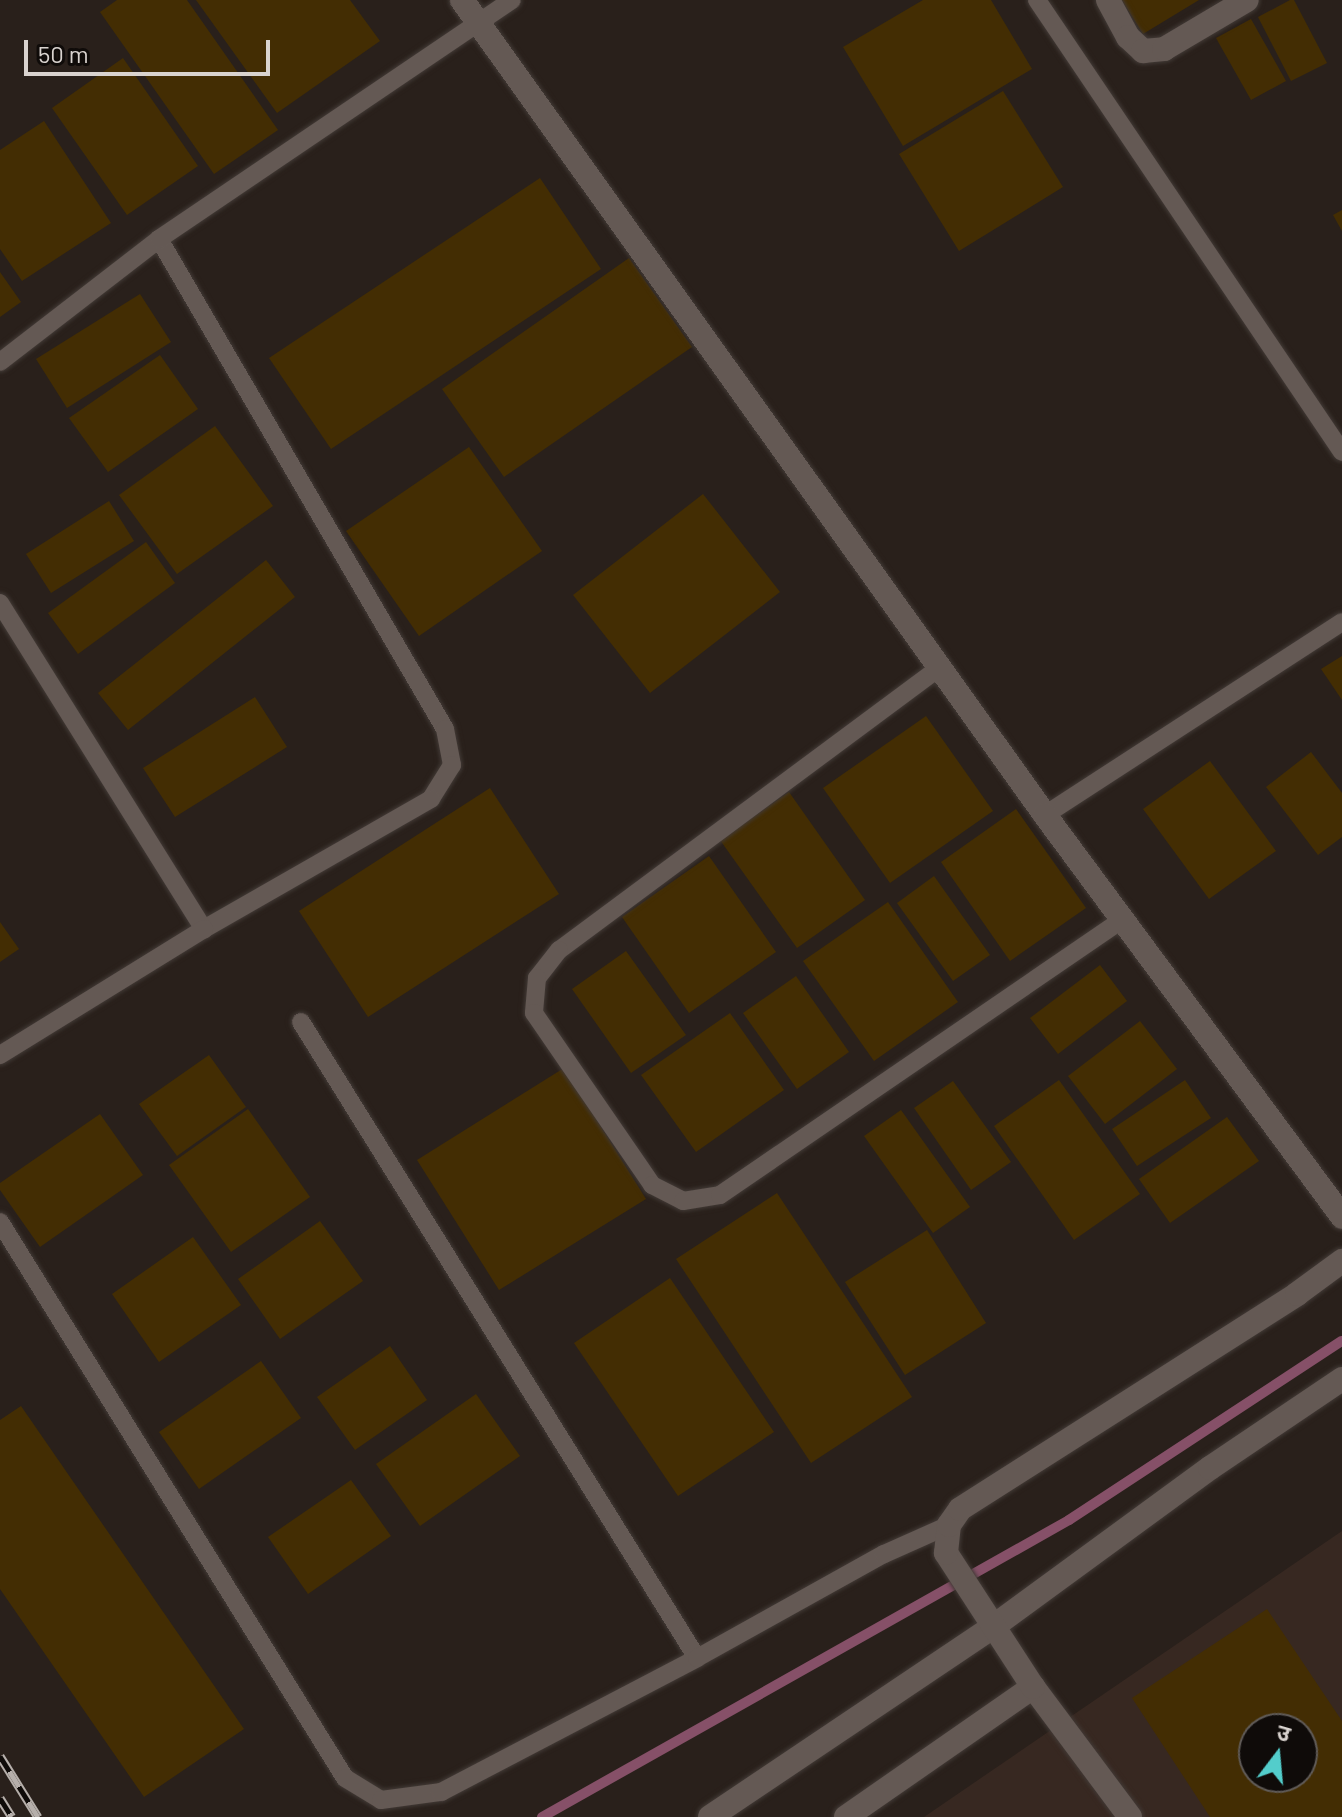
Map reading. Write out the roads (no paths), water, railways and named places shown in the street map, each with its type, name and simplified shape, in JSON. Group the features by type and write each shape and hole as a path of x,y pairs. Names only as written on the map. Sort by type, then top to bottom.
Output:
{"street":[{"path":"462,0 1045,815 1342,1217"},
{"path":"1108,0 1128,37 1143,51 1164,49 1221,7 1247,0"},
{"path":"1130,1817 1033,1687 946,1553 949,1525 960,1509 1297,1294 1342,1261"},
{"path":"710,1817 994,1626 1210,1468 1342,1379"},
{"path":"846,1817 1033,1687"}],"lane":[{"path":"0,362 159,239 512,0"},
{"path":"1037,0 1342,452"},
{"path":"0,1055 204,929 431,799 452,765 445,729 159,239"},
{"path":"0,603 204,929"},
{"path":"1045,815 1342,622"},
{"path":"939,668 559,950 537,978 534,1013 652,1185 683,1201 720,1195 1122,920"},
{"path":"301,1022 697,1658"},
{"path":"0,1222 345,1778 381,1800 441,1792 697,1658 884,1554 949,1525"}],"waterway":[{"path":"542,1817 1069,1520 1342,1341"}],"railway":[{"path":"0,1756 38,1817"},
{"path":"0,1798 12,1817"}]}
